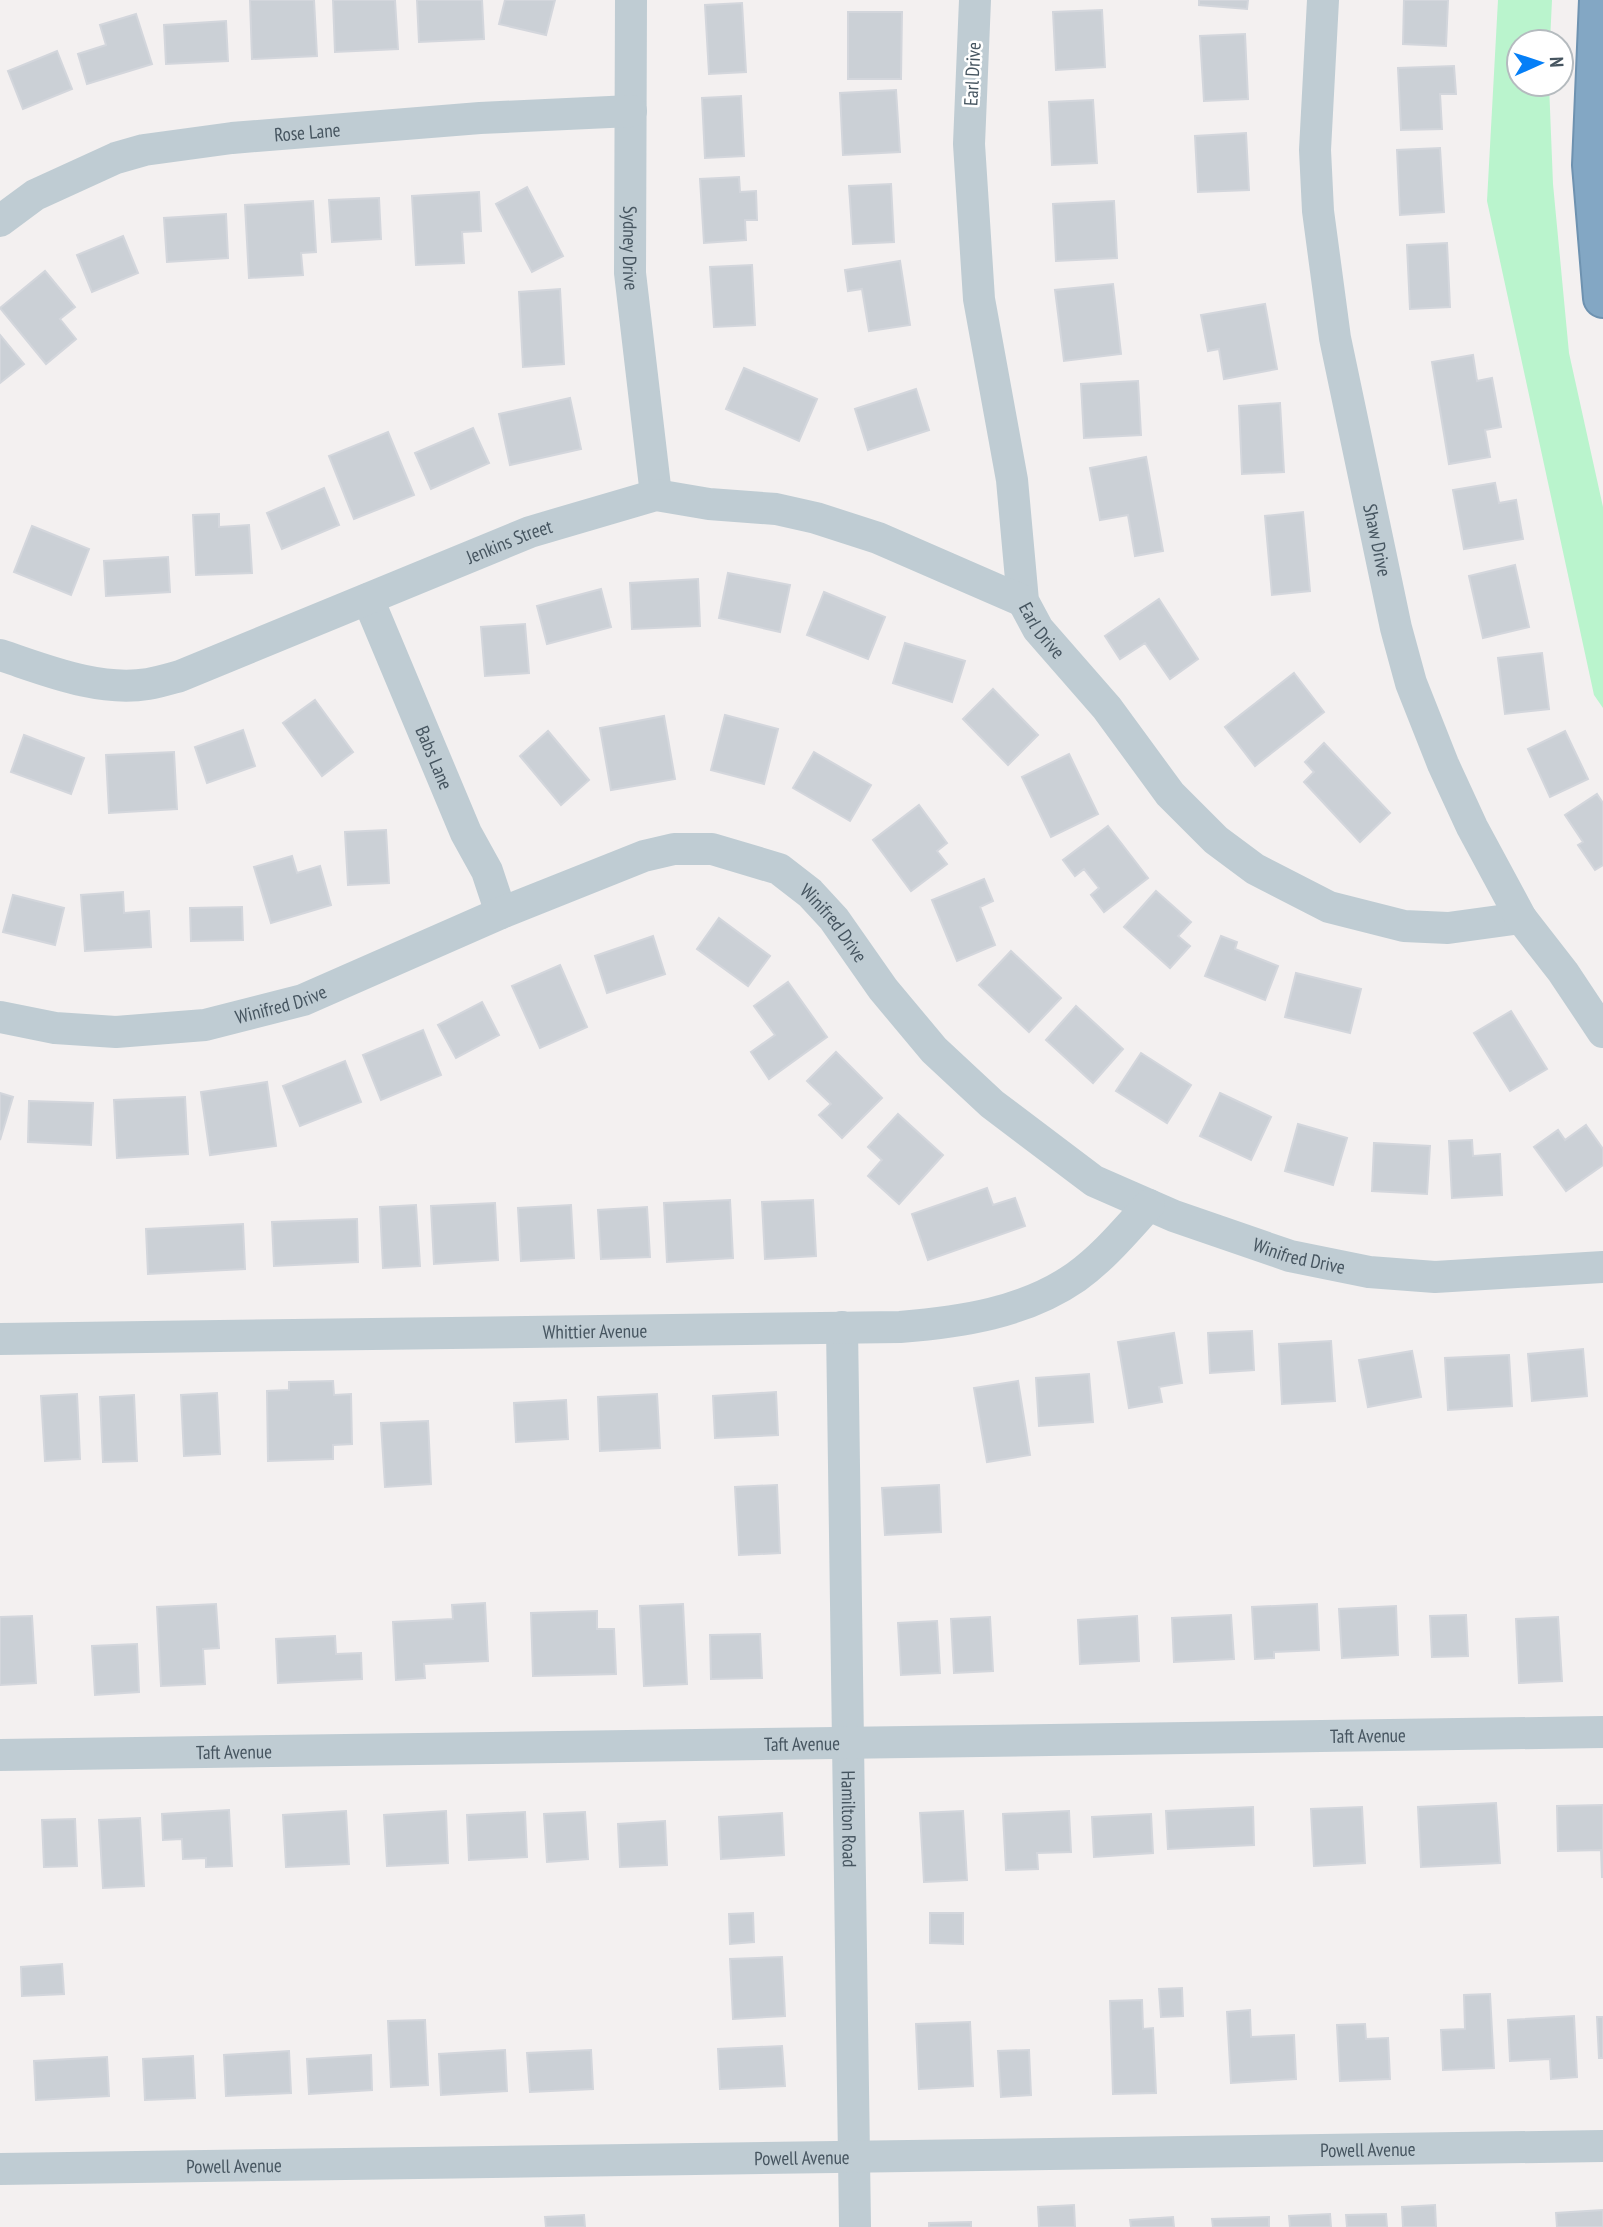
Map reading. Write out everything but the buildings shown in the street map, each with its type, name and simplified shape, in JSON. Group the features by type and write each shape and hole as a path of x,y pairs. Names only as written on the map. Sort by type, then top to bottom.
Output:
{"highway":[{"path":"1599,0 1592,165 1603,298"}],"street":[{"name":"Sydney Drive","path":"631,0 631,273 656,495"},
{"name":"Earl Drive","path":"975,0 969,144 979,299 1012,480 1023,601 1038,629 1107,708 1170,794 1216,840 1255,869 1329,907 1404,926 1448,928 1521,918"},
{"name":"Shaw Drive","path":"1323,0 1315,150 1318,211 1335,338 1396,628 1411,683 1443,764 1472,827 1521,918 1563,972 1603,1032"},
{"name":"Rose Lane","path":"0,221 35,195 116,158 144,150 232,138 480,118 631,111"},
{"name":"Jenkins Street","path":"0,654 64,676 108,685 147,684 180,676 530,532 656,495 709,504 776,509 816,518 878,538 1023,601"},
{"name":"Babs Lane","path":"369,599 466,833 487,871 500,913"},
{"name":"Winifred Drive","path":"0,1017 55,1028 116,1032 205,1025 303,1000 500,913 644,856 674,849 712,849 779,869 810,892 834,919 883,989 934,1050 992,1104 1094,1181 1149,1205 1290,1256 1369,1272 1435,1277 1603,1267"},
{"name":"Whittier Avenue","path":"0,1339 900,1327 961,1322 1022,1305 1075,1278 1103,1254 1149,1205"},
{"name":"Hamilton Road","path":"842,1327 855,2227"},
{"name":"Taft Avenue","path":"0,1755 1603,1732"},
{"name":"Powell Avenue","path":"0,2169 1603,2146"}],"green space":[{"path":"1498,0 1552,0 1551,28 1505,28 1505,98 1550,98 1553,184 1569,353 1603,507 1603,708 1594,695 1487,201"}]}
